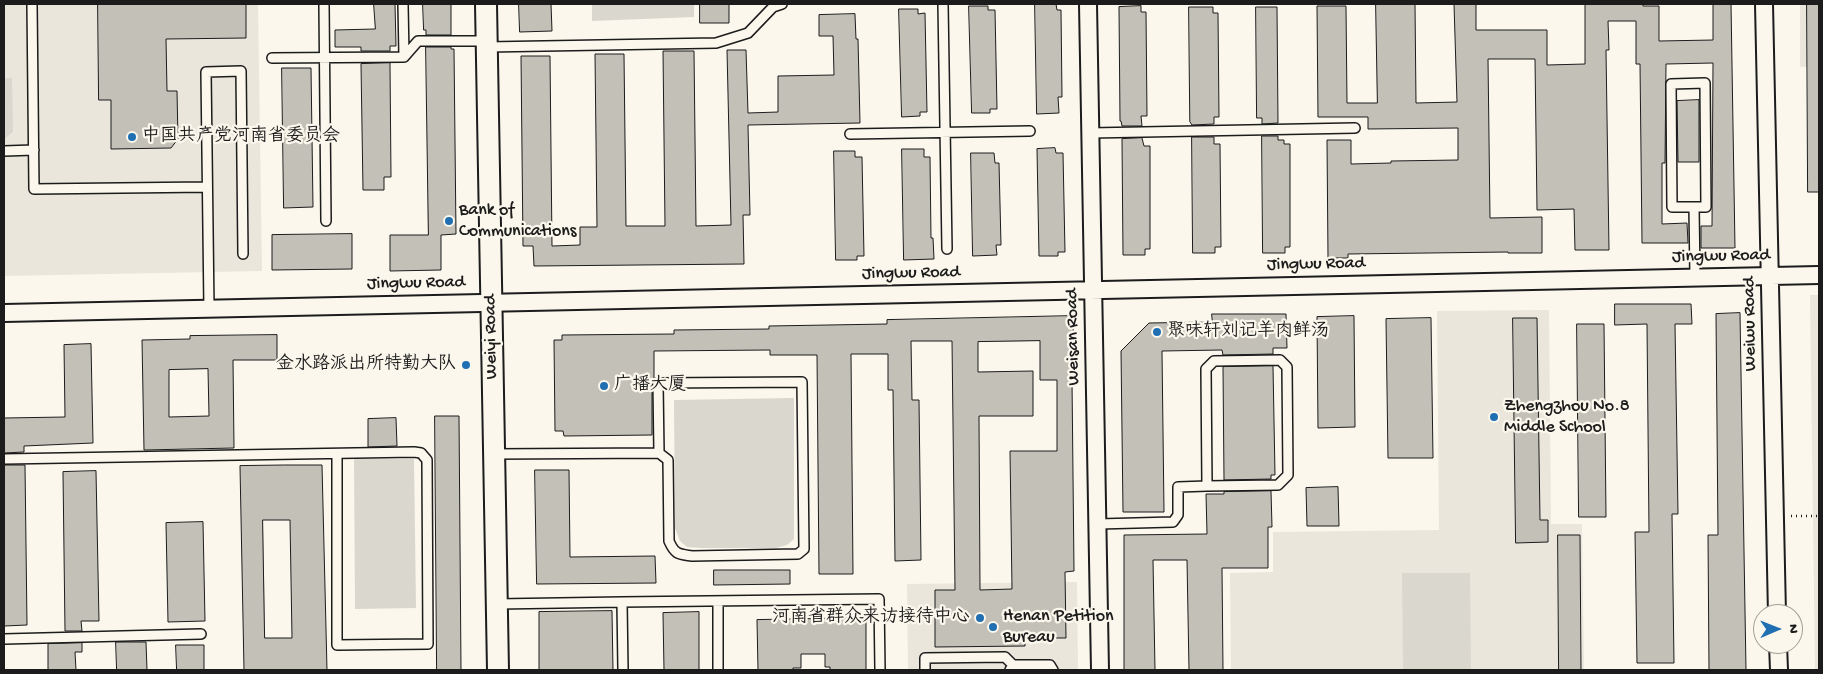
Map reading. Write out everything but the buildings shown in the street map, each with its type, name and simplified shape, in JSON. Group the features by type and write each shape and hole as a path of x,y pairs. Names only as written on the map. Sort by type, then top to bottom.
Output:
{"street":[{"name":"Weiyi Road","path":"486,4 498,670"},
{"name":"Weisan Road","path":"1088,4 1100,670"},
{"name":"Weiwu Road","path":"1764,4 1777,604"},
{"name":"Jingwu Road","path":"4,313 1819,274"},
{"path":"1778,654 1779,670"}],"lane":[{"path":"32,4 34,189 207,187"},
{"path":"324,4 326,221"},
{"path":"404,4 404,57"},
{"path":"272,58 404,57 418,42 487,44 716,43 748,34 773,7 782,4"},
{"path":"943,4 947,249"},
{"path":"209,309 206,72 241,71 243,254"},
{"path":"1705,83 1706,207 1694,207 1672,207 1671,84 1705,83"},
{"path":"1090,133 1355,128"},
{"path":"850,134 1030,131"},
{"path":"4,150 34,150"},
{"path":"1694,207 1696,277"},
{"path":"1098,524 1173,522 1178,515 1178,487 1278,485 1288,475 1287,367 1280,360 1214,361 1206,369 1207,486"},
{"path":"494,454 659,453 668,460 670,542 673,550 678,554 692,556 798,554 804,549 802,382 658,383 659,453"},
{"path":"4,459 414,452 421,453 427,460 428,644 337,644 337,454"},
{"path":"496,604 879,599 880,670"},
{"path":"718,601 718,670"},
{"path":"622,602 623,670"},
{"path":"4,639 202,634"},
{"path":"925,670 925,658 1004,658 1012,668 1050,665 1053,670"}],"path":[{"path":"1775,516 1819,516"}],"shaded area":[{"name":"中国共产党河南省委员会","path":"4,4 258,4 262,271 4,276"},
{"path":"592,4 694,4 694,17 592,21"},
{"path":"1800,4 1819,4 1819,66 1800,67"},
{"path":"4,78 12,78 13,132 4,139"},
{"path":"1810,295 1819,295 1819,670 1815,670"},
{"name":"Zhengzhou No.8 Middle School","path":"1549,310 1551,524 1582,524 1584,670 1231,670 1230,573 1273,572 1273,532 1439,530 1437,311"},
{"path":"794,398 794,539 787,545 776,548 687,547 680,541 675,528 674,400"},
{"path":"354,459 414,459 416,608 355,609"},
{"path":"1402,573 1470,573 1471,670 1403,670"},
{"name":"Henan Petition Bureau","path":"1077,582 1078,670 908,670 907,584"}],"place":[{"name":"中国共产党河南省委员会","path":"132,137"},
{"name":"Bank of Communications","path":"449,221"},
{"name":"聚味轩刘记羊肉鲜汤","path":"1157,332"},
{"name":"金水路派出所特勤大队","path":"466,365"},
{"name":"广播大厦","path":"604,386"},
{"name":"Zhengzhou No.8 Middle School","path":"1494,417"},
{"name":"河南省群众来访接待中心","path":"980,618"},
{"name":"Henan Petition Bureau","path":"993,627"}]}
